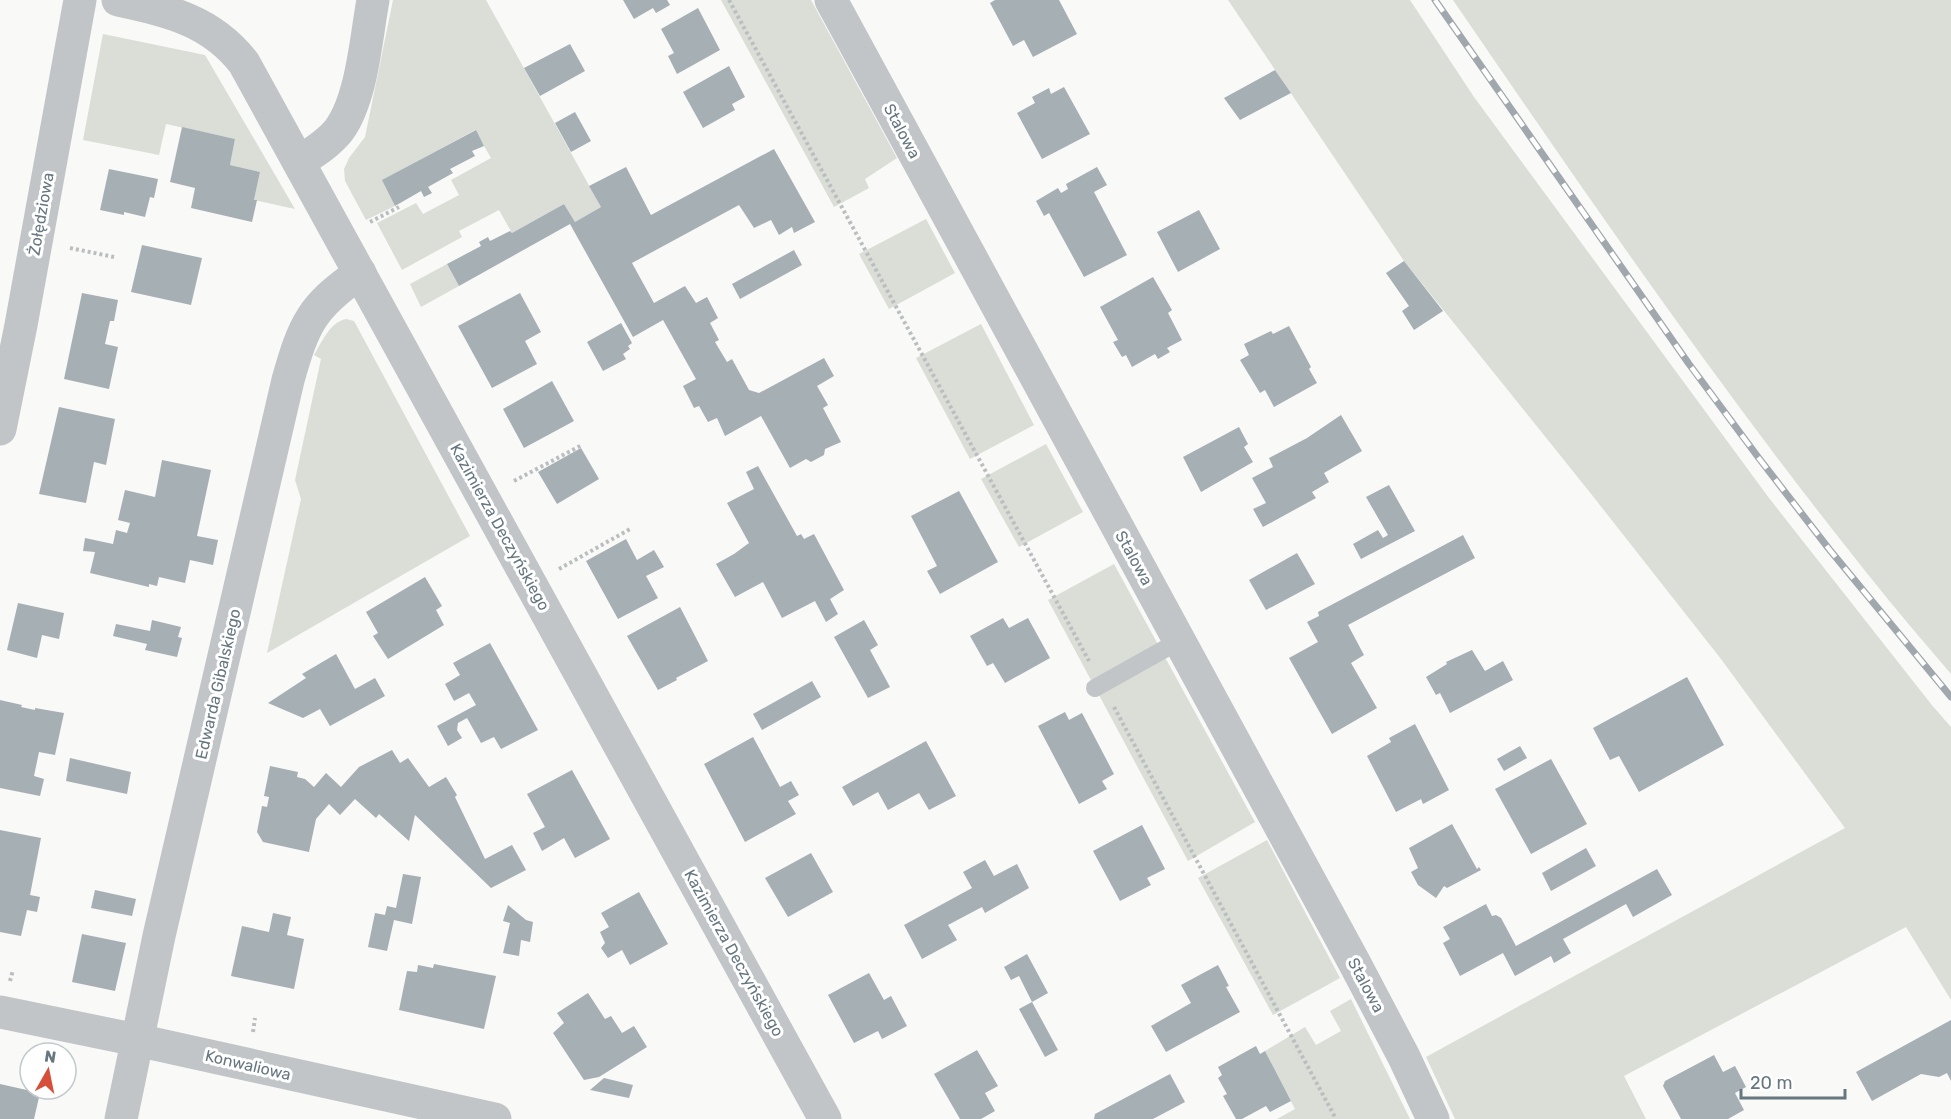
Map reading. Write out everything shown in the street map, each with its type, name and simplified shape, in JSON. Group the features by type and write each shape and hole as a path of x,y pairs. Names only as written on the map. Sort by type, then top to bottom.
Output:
{"street":[{"name":"Żołędziowa","path":"0,429 11,323 36,242 80,0"},
{"name":"Kazimierza Deczyńskiego","path":"118,0 194,21 222,39 243,63 825,1119"},
{"path":"299,162 339,130 348,114 360,73 373,0"},
{"name":"Stalowa","path":"831,0 1349,952 1404,1057 1433,1119"},
{"name":"Edwarda Gibalskiego","path":"121,1119 164,916 285,392 299,343 309,321 323,302 360,273"},
{"name":"Konwaliowa","path":"0,1012 495,1119"}],"lane":[{"path":"1098,686 1179,641"}],"path":[{"path":"729,0 1098,686 1144,763 1336,1119"},
{"path":"36,242 114,257"},
{"path":"483,498 582,445"},
{"path":"531,584 632,528"},
{"path":"1137,766 1144,763"}],"shaded area":[{"path":"393,0 486,0 601,207 575,222 564,204 512,233 499,210 459,231 462,237 402,270 377,223 416,203 423,214 459,195 451,180 491,158 475,130 383,180 395,206 366,220 345,181 344,169 349,158 365,137"},
{"path":"721,0 811,0 897,158 865,179 869,188 834,207"},
{"path":"1228,0 1410,0 1474,97 1769,498 1951,727 1951,1000 1906,927 1624,1076 1646,1119 1455,1119 1426,1057 1845,828 1721,659 1404,261"},
{"path":"1453,0 1951,0 1951,674 1880,589 1761,436 1605,220"},
{"path":"103,34 205,55 295,209 254,200 260,172 230,165 235,139 166,124 159,155 83,140"},
{"path":"926,219 955,273 889,309 859,254"},
{"path":"447,264 459,286 421,307 410,284"},
{"path":"346,319 354,321 470,536 267,653 301,499 295,480 321,359 314,355 331,328"},
{"path":"981,324 1034,425 970,459 916,358"},
{"path":"1046,444 1083,512 1019,547 981,479"},
{"path":"1114,564 1255,822 1188,861 1048,600"},
{"path":"1267,840 1340,978 1273,1015 1198,878"},
{"path":"1351,999 1410,1119 1277,1119 1295,1109 1265,1051 1305,1027 1316,1045 1341,1031 1330,1011"}],"building":[{"path":"623,0 667,0 670,5 656,13 653,8 634,19"},
{"path":"995,0 1059,0 1077,34 1033,57 1024,40 1013,46 990,3"},
{"path":"698,8 720,50 677,74 668,56 674,53 661,29"},
{"path":"570,44 585,71 540,96 524,68"},
{"path":"729,66 745,97 732,104 735,110 703,128 683,92"},
{"path":"1275,70 1291,93 1240,120 1224,98"},
{"path":"1064,87 1090,134 1042,159 1017,113 1035,103 1032,97 1049,88 1051,94"},
{"path":"575,112 591,141 571,152 555,123"},
{"path":"182,127 235,139 230,165 260,172 252,222 191,208 195,188 170,182"},
{"path":"476,130 484,146 472,151 475,156 450,169 453,173 428,187 432,193 424,197 421,191 395,206 382,180"},
{"path":"774,149 815,222 794,233 792,227 779,235 771,220 754,228 739,205 632,263 654,303 685,286 696,303 707,297 718,318 710,323 719,340 715,342 727,362 732,359 749,390 759,393 824,358 834,376 817,386 828,405 823,408 841,442 825,449 824,455 811,462 806,459 790,468 761,416 725,436 717,418 708,422 699,406 694,408 683,386 696,379 663,320 633,337 570,224 459,286 447,264 481,246 479,242 488,237 490,241 510,231 512,233 564,204 575,222 601,207 589,186 626,167 651,215"},
{"path":"1097,167 1107,185 1094,192 1127,255 1084,277 1049,213 1044,216 1036,201 1058,188 1061,193 1068,189 1066,184"},
{"path":"109,169 158,179 154,198 150,197 145,217 100,210"},
{"path":"1199,210 1220,249 1178,272 1157,232"},
{"path":"142,245 202,258 191,305 131,292"},
{"path":"794,250 802,265 740,299 732,284"},
{"path":"1404,261 1443,311 1414,330 1402,311 1409,306 1386,273"},
{"path":"1153,277 1172,310 1168,313 1182,340 1167,348 1170,352 1158,359 1155,354 1132,367 1126,355 1122,357 1113,342 1118,340 1100,307"},
{"path":"82,293 118,300 114,321 110,321 105,344 118,347 109,389 64,379"},
{"path":"520,293 541,332 525,341 537,364 492,388 458,326"},
{"path":"621,323 632,343 628,346 630,349 623,354 626,359 603,371 587,342"},
{"path":"1289,326 1317,383 1274,407 1265,390 1260,393 1240,360 1249,355 1244,344 1271,331 1273,334"},
{"path":"552,381 574,421 524,448 503,409"},
{"path":"59,407 115,419 106,465 94,462 86,503 39,494"},
{"path":"1341,415 1362,451 1324,473 1329,482 1312,492 1316,498 1263,527 1253,509 1266,503 1252,478 1273,467 1269,458 1307,438"},
{"path":"1239,427 1248,444 1244,447 1253,462 1201,492 1183,457"},
{"path":"581,448 599,479 557,504 538,472"},
{"path":"162,460 211,470 197,536 218,540 213,565 190,560 185,583 159,577 157,586 149,584 149,587 90,573 95,552 83,551 85,538 113,544 116,530 127,533 130,523 118,520 125,490 155,497"},
{"path":"758,466 797,536 801,534 804,539 814,534 844,590 830,599 838,614 826,622 815,601 782,618 763,582 735,597 716,564 749,543 727,503 754,489 746,472"},
{"path":"1389,485 1415,531 1361,559 1353,544 1378,530 1383,538 1388,535 1366,497"},
{"path":"959,491 998,562 940,594 927,571 937,566 911,516"},
{"path":"1463,535 1475,558 1348,625 1364,655 1351,663 1377,708 1332,734 1289,658 1318,642 1307,622 1319,616 1318,612"},
{"path":"626,539 637,560 654,550 664,567 646,576 658,598 618,619 586,561"},
{"path":"1297,553 1315,584 1266,610 1249,580"},
{"path":"425,577 442,606 436,610 444,625 388,659 373,636 378,633 366,612"},
{"path":"18,603 64,613 59,639 42,635 37,658 7,650"},
{"path":"680,607 708,661 658,690 627,636"},
{"path":"1003,618 1009,628 1028,618 1050,658 1005,683 993,663 987,666 970,636"},
{"path":"152,620 181,627 178,637 182,638 177,657 145,650 147,644 113,636 116,624 150,631"},
{"path":"864,620 878,645 870,650 890,687 868,698 834,637"},
{"path":"490,643 538,730 501,749 494,737 481,743 467,718 458,723 457,730 462,738 448,746 437,726 476,705 469,693 454,701 445,684 460,675 453,663"},
{"path":"1472,650 1485,671 1503,661 1513,680 1450,713 1440,693 1436,695 1426,677 1447,664 1446,662"},
{"path":"336,654 355,689 375,678 385,696 330,726 320,709 303,718 268,703 306,678 302,674"},
{"path":"1687,677 1724,745 1639,792 1619,756 1610,760 1593,728"},
{"path":"812,681 821,697 762,730 753,714"},
{"path":"0,700 35,710 35,708 64,713 55,755 39,752 34,776 44,779 40,796 0,788"},
{"path":"1065,712 1069,720 1082,713 1114,774 1102,781 1107,789 1079,804 1038,726"},
{"path":"1415,724 1449,790 1423,804 1421,799 1396,812 1367,756 1391,742 1389,738"},
{"path":"753,737 780,787 791,781 799,795 788,801 796,814 745,842 704,764"},
{"path":"926,741 956,796 929,810 919,793 888,810 878,792 853,806 842,787"},
{"path":"1520,746 1527,758 1504,771 1497,759"},
{"path":"392,750 400,763 408,758 429,787 446,777 457,795 455,797 485,859 512,845 526,870 491,888 415,815 409,841 379,814 376,818 355,799 340,815 329,804 316,819 309,852 263,842 257,832 262,806 267,807 269,797 264,796 270,766 298,772 297,777 305,779 314,787 326,773 341,787 359,767"},
{"path":"70,758 131,772 127,794 66,781"},
{"path":"1551,759 1587,824 1531,854 1495,789"},
{"path":"572,770 610,839 575,858 564,838 542,851 533,833 545,827 527,794"},
{"path":"1452,824 1477,869 1479,867 1481,870 1447,888 1444,886 1436,898 1418,885 1411,872 1418,868 1409,848"},
{"path":"1142,825 1165,869 1147,878 1151,885 1120,901 1093,851"},
{"path":"0,830 41,838 30,895 40,897 37,912 27,910 21,936 0,932"},
{"path":"1586,848 1596,866 1551,891 1542,873"},
{"path":"811,853 833,892 788,917 765,878"},
{"path":"985,860 994,876 1017,864 1029,888 985,913 982,907 948,925 957,940 922,959 904,925 972,888 963,872"},
{"path":"1657,869 1672,895 1633,917 1626,904 1563,939 1571,953 1554,963 1551,956 1515,976 1503,953 1460,976 1443,943 1450,939 1443,927 1486,904 1492,916 1496,915 1501,918 1516,946"},
{"path":"403,874 421,877 412,924 394,920 387,951 368,947 375,913 385,915 387,906 396,908"},
{"path":"95,890 136,899 132,916 91,908"},
{"path":"639,892 668,944 630,965 622,950 608,958 601,948 605,943 600,932 609,927 601,913"},
{"path":"508,905 526,920 533,922 530,942 521,940 519,956 503,953 510,923 503,921"},
{"path":"273,913 291,917 287,935 304,939 294,989 231,976 242,926 269,932"},
{"path":"82,934 126,943 115,991 72,982"},
{"path":"1027,954 1048,993 1032,1002 1019,976 1011,980 1004,967"},
{"path":"434,964 496,976 484,1029 399,1010 407,971 417,972 418,965 433,968"},
{"path":"1218,965 1229,986 1226,987 1240,1012 1166,1052 1151,1026 1191,1003 1181,985"},
{"path":"869,973 884,1000 891,996 907,1026 882,1039 878,1031 854,1043 828,995"},
{"path":"588,993 605,1019 611,1016 622,1033 634,1026 647,1047 599,1077 584,1080 553,1033 564,1023 557,1013"},
{"path":"1032,1002 1058,1050 1045,1057 1019,1009"},
{"path":"1951,1020 1951,1081 1947,1073 1939,1077 1921,1074 1872,1101 1856,1072"},
{"path":"1256,1046 1260,1054 1265,1051 1291,1101 1270,1112 1266,1106 1242,1119 1236,1119 1223,1096 1227,1094 1218,1078 1222,1075 1218,1067"},
{"path":"977,1050 998,1086 985,1093 995,1111 981,1119 960,1119 934,1074"},
{"path":"1714,1055 1723,1072 1735,1066 1746,1087 1735,1093 1744,1110 1728,1119 1681,1119 1663,1086 1665,1081"},
{"path":"1170,1074 1185,1102 1153,1119 1094,1119 1095,1114"},
{"path":"604,1078 633,1085 629,1098 590,1090"},
{"path":"0,1084 18,1088 18,1101 38,1101 34,1119 0,1119"}],"railway":[{"path":"1435,0 1689,364 1829,549 1951,697"}]}
